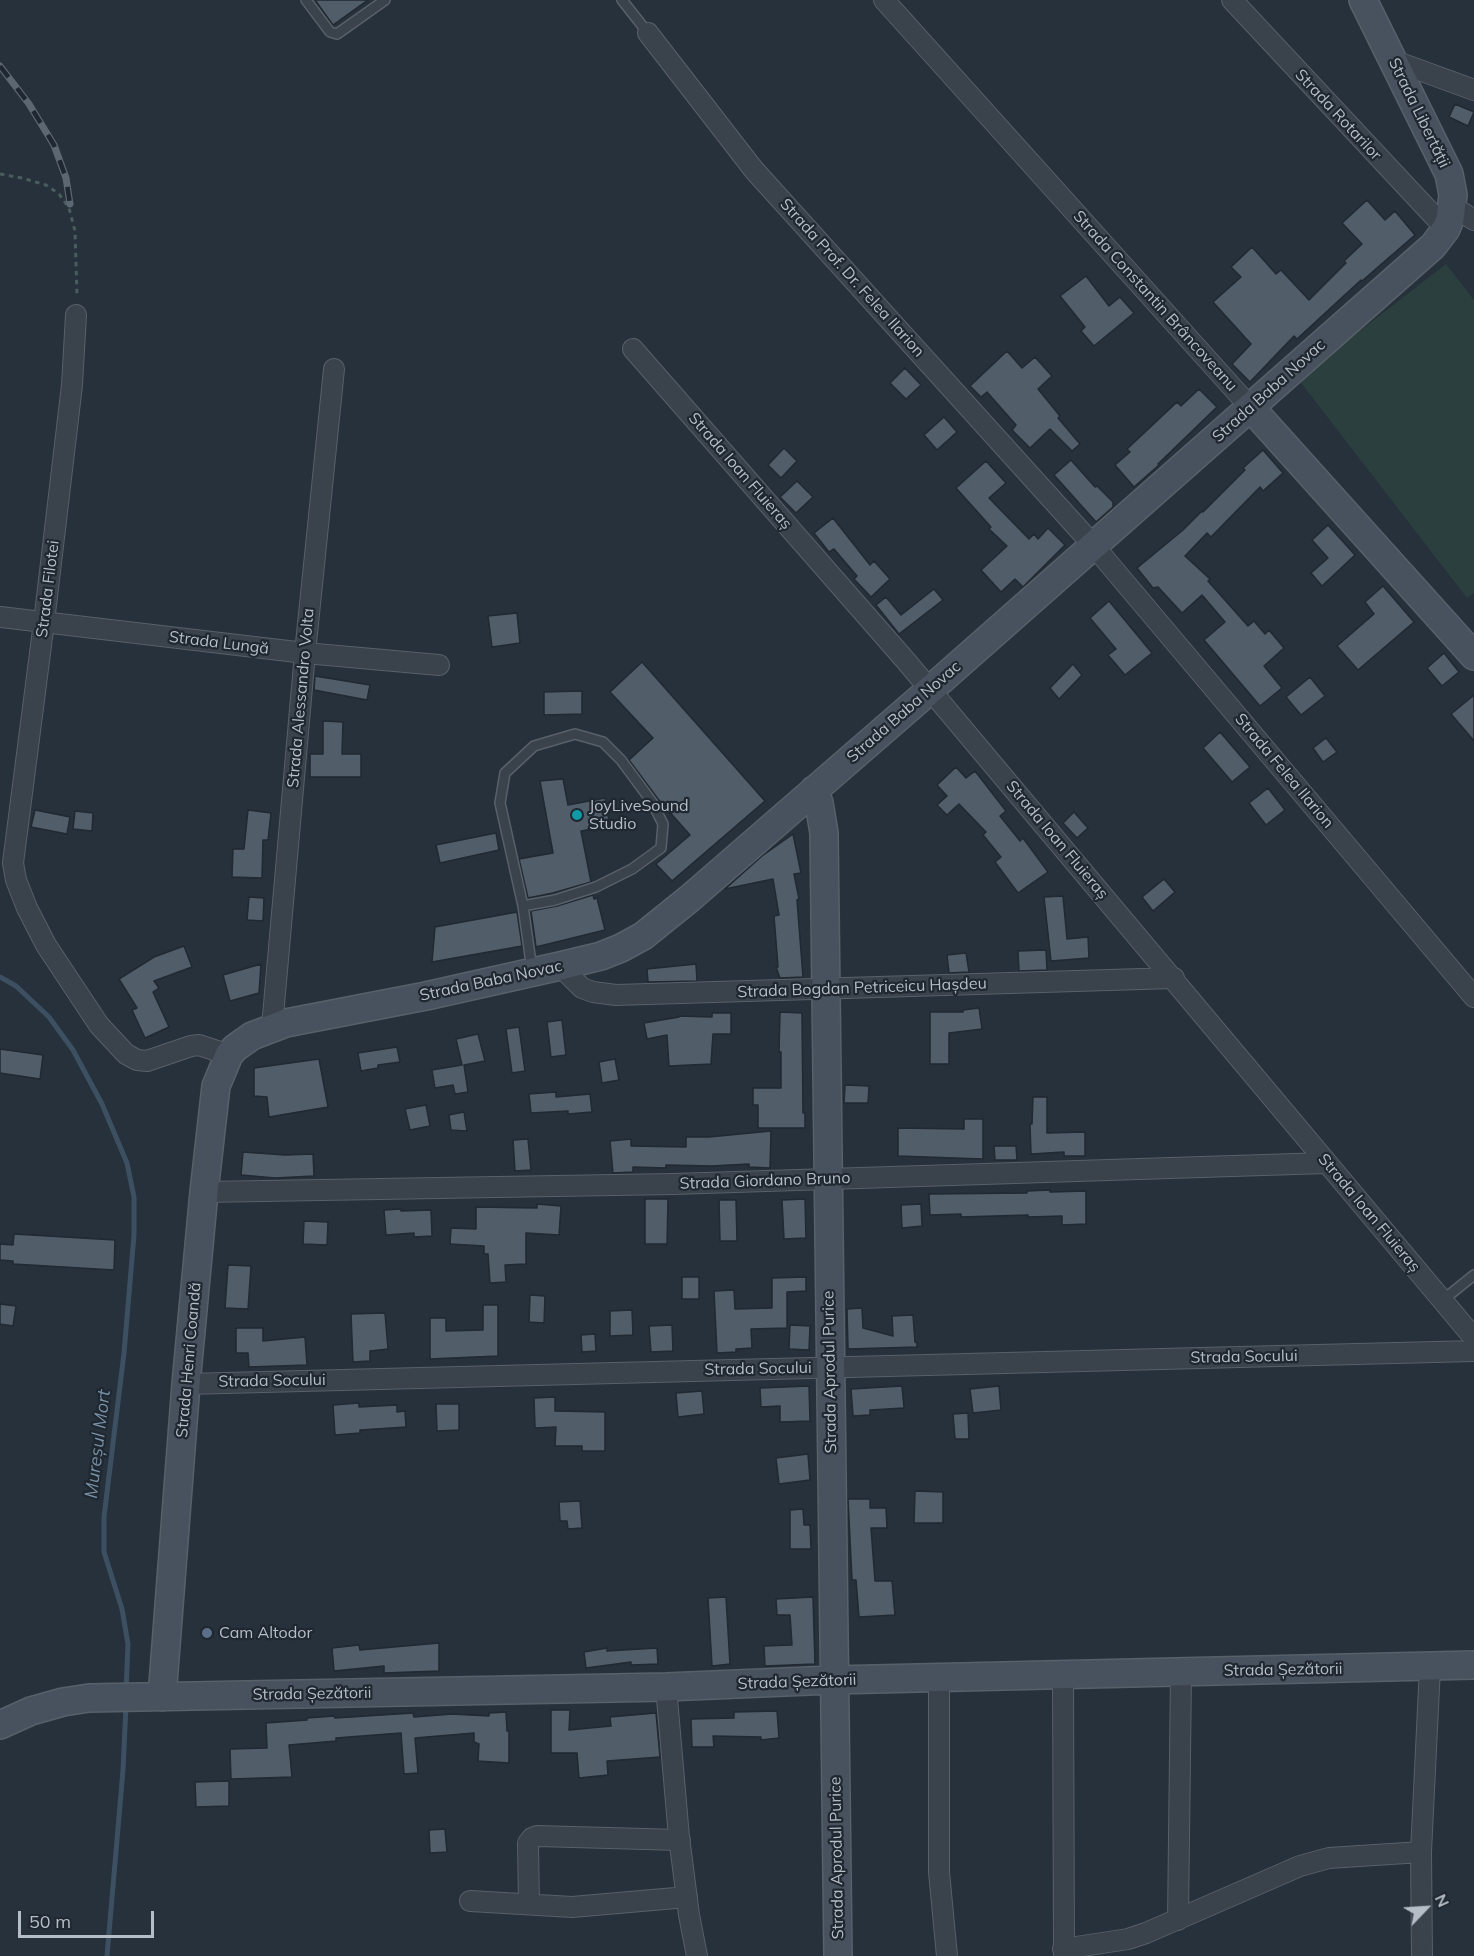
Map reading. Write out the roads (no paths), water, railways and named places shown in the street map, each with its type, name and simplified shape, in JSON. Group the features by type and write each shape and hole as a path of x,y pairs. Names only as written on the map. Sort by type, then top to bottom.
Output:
{"street":[{"name":"Strada Constantin Brâncoveanu","path":"884,0 1474,656"},
{"name":"Strada Rotarilor","path":"1232,0 1457,218"},
{"name":"Strada Libertății","path":"1363,0 1449,174 1457,218"},
{"name":"Strada Prof. Dr. Felea Ilarion","path":"648,33 754,170 1094,546"},
{"path":"1392,60 1474,90"},
{"name":"Strada Baba Novac","path":"262,1032 560,966 611,952 643,936 931,689 1251,408 1433,246 1457,218"},
{"name":"Strada Filotei","path":"76,315 72,385 12,863 23,898 46,945 99,1025 126,1054 137,1060 147,1061 199,1045 229,1055"},
{"name":"Strada Ioan Fluieraș","path":"633,349 931,689 1474,1338"},
{"name":"Strada Alessandro Volta","path":"262,1032 305,653 334,369"},
{"name":"Strada Felea Ilarion","path":"1094,546 1474,997"},
{"name":"Strada Lungă","path":"0,617 305,653 439,665"},
{"name":"Strada Aprodul Purice","path":"814,790 819,803 824,833 838,1956"},
{"name":"Strada Bogdan Petriceicu Hașdeu","path":"560,966 582,988 616,995 1174,978"},
{"name":"Strada Henri Coandă","path":"162,1697 186,1384 216,1086 229,1055 235,1048 262,1032"},
{"name":"Strada Giordano Bruno","path":"204,1192 673,1184 1326,1163"},
{"name":"Strada Socului","path":"186,1384 1474,1351"},
{"name":"Strada Șezătorii","path":"0,1725 31,1711 63,1702 121,1697 666,1687 833,1680 1474,1665"},
{"path":"1422,1956 1421,1852 1430,1666"},
{"path":"1178,1920 1181,1673"},
{"path":"1063,1676 1063,1952 1128,1939 1178,1920 1309,1863 1329,1858 1421,1852"},
{"path":"939,1679 939,1872 947,1956"},
{"path":"666,1687 680,1840 697,1956"},
{"path":"529,1904 528,1843 532,1838 537,1836 680,1840"},
{"path":"470,1900 572,1906 687,1898"}],"lane":[{"path":"306,0 330,32 338,34 385,0"},
{"name":"Strada Prof. Dr. Felea Ilarion","path":"622,0 648,33"},
{"path":"522,906 555,900 596,887 632,869 661,848 663,824 652,802 621,760 603,742 575,734 534,746 505,773 500,803 522,906 533,972"},
{"path":"1443,1300 1474,1275"}],"waterway":[{"name":"Mureșul Mort","path":"0,977 16,986 49,1017 73,1050 102,1104 127,1163 134,1197 134,1235 124,1353 104,1517 104,1552 122,1609 128,1644 126,1691"},
{"name":"Mureșul Mort","path":"107,1956 123,1770 126,1706"}],"railway":[{"path":"0,66 29,104 54,145 66,178 70,204"}],"place":[{"name":"JoyLiveSound Studio","path":"577,815"},
{"name":"Cam Altodor","path":"207,1633"}]}
